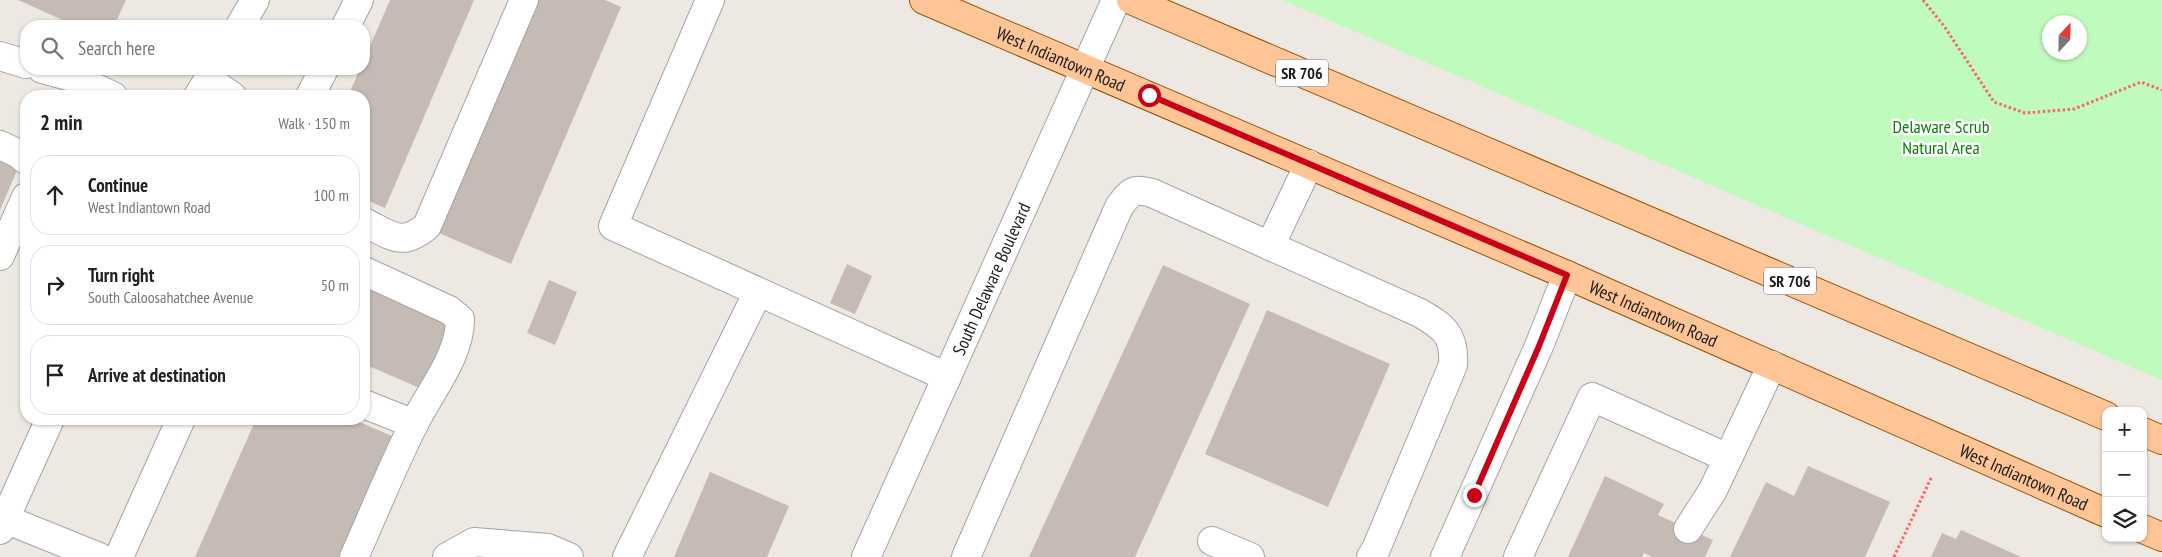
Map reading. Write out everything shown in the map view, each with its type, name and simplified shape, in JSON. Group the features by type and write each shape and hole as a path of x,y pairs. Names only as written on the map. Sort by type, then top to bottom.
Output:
{"main road":[{"name":"West Indiantown Road","path":"924,0 1567,275 2102,511"},
{"name":"SR 706","path":"1131,0 2102,414"},
{"path":"2147,434 2162,440"},
{"path":"2147,531 2162,537"}],"street":[{"path":"243,20 255,0"},
{"path":"349,20 359,0"},
{"path":"370,225 400,239 415,236 427,226 524,0"},
{"path":"710,0 613,226 947,377"},
{"name":"South Delaware Boulevard","path":"866,557 1116,0"},
{"path":"0,56 20,62"},
{"path":"64,75 100,90"},
{"path":"313,90 321,75"},
{"path":"207,82 221,90"},
{"path":"0,145 20,155"},
{"path":"1270,246 1309,164"},
{"path":"966,557 1119,207 1130,192 1137,190 1152,193 1420,313 1440,324 1451,339 1454,352 1453,365 1371,557"},
{"path":"0,256 20,211"},
{"path":"354,557 414,424 452,353 460,332 460,320 449,310 370,274"},
{"path":"1445,557 1539,346 1567,275"},
{"path":"628,557 758,292"},
{"path":"1688,529 1713,490 1772,365"},
{"path":"1518,557 1592,396 1728,458"},
{"path":"370,406 414,424"},
{"path":"47,425 2,524 99,557"},
{"path":"119,557 178,425"},
{"path":"1212,541 1250,557"},
{"path":"447,557 474,542 548,548 569,557"}],"path":[{"path":"1923,0 1944,26 1994,102 2025,113 2074,109 2141,82 2162,90"},
{"path":"1894,557 1932,476"}],"green space":[{"name":"Delaware Scrub Natural Area","path":"1282,0 2162,0 2162,380"}],"building":[{"path":"18,0 126,0 117,20 63,20"},
{"path":"390,0 474,0 385,208 370,202 370,90 351,90 357,75 370,75 370,46"},
{"path":"539,0 605,0 621,7 511,264 439,233"},
{"path":"0,160 18,168 0,210"},
{"path":"847,264 872,276 855,314 830,303"},
{"path":"1163,265 1250,304 1135,557 1029,557"},
{"path":"549,280 577,292 555,345 527,333"},
{"path":"370,286 452,322 422,389 370,367"},
{"path":"1267,310 1390,364 1328,507 1205,454"},
{"path":"253,425 366,425 392,436 339,557 195,557"},
{"path":"1808,466 1890,502 1865,557 1730,557 1766,482 1794,496"},
{"path":"710,472 789,506 767,557 674,557"},
{"path":"1605,476 1664,504 1658,515 1713,540 1705,557 1652,557 1644,553 1642,557 1568,557"},
{"path":"1961,530 2021,557 1931,557 1942,533 1956,539"}],"route":[{"path":"1149,95 1567,275 1539,346 1474,495"}]}
